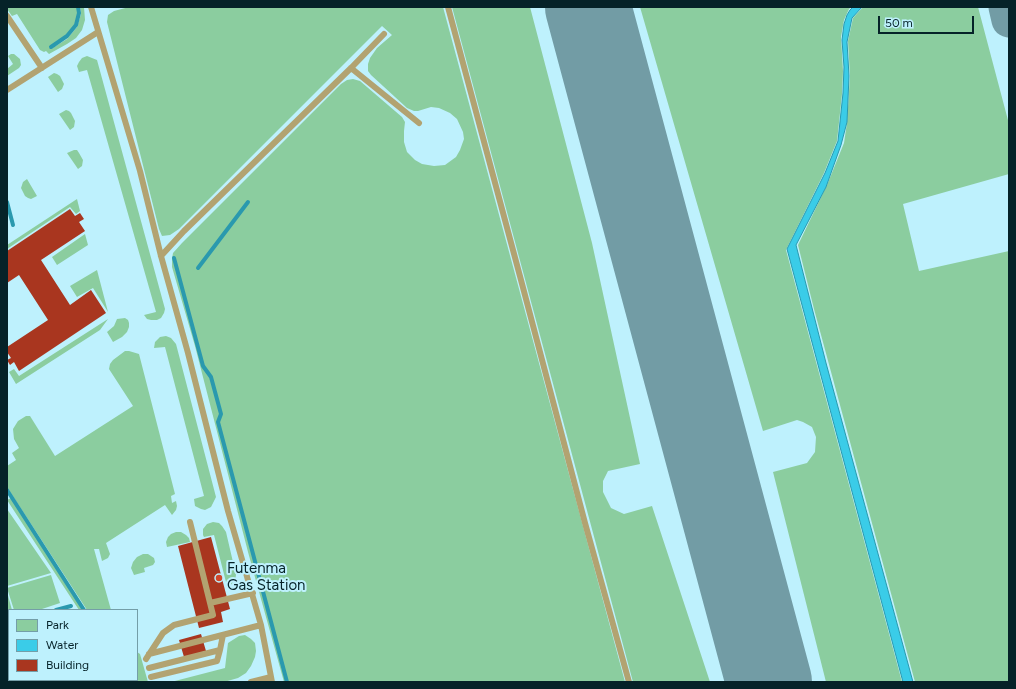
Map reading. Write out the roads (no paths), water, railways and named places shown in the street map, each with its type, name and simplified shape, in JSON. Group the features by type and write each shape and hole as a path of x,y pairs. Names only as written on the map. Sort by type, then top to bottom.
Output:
{"lane":[{"path":"91,7 140,171 228,511 253,593 261,625 272,679 251,682"},
{"path":"448,7 628,682"},
{"path":"7,16 42,68"},
{"path":"7,90 98,32"},
{"path":"161,256 184,231 384,34"},
{"path":"351,68 419,123"},
{"path":"190,522 213,615 174,625 163,633 148,656 261,625"},
{"path":"210,603 253,593"},
{"path":"151,677 217,660 224,635"},
{"path":"149,668 220,650"}],"water":[{"path":"853,7 862,7 852,18 847,42 849,76 847,122 841,145 826,187 796,245 826,363 913,682 903,682 787,249 825,173 838,141 843,93 844,67 842,40 847,15"}],"waterway":[{"path":"51,47 67,36 76,25 79,13 78,7"},
{"path":"7,202 13,225"},
{"path":"198,268 248,202"},
{"path":"174,258 203,366 211,377 221,414 218,422 287,682"},
{"path":"7,490 83,609"},
{"path":"60,609 71,606"}],"place":[{"name":"Futenma Gas Station","path":"219,578"}]}
